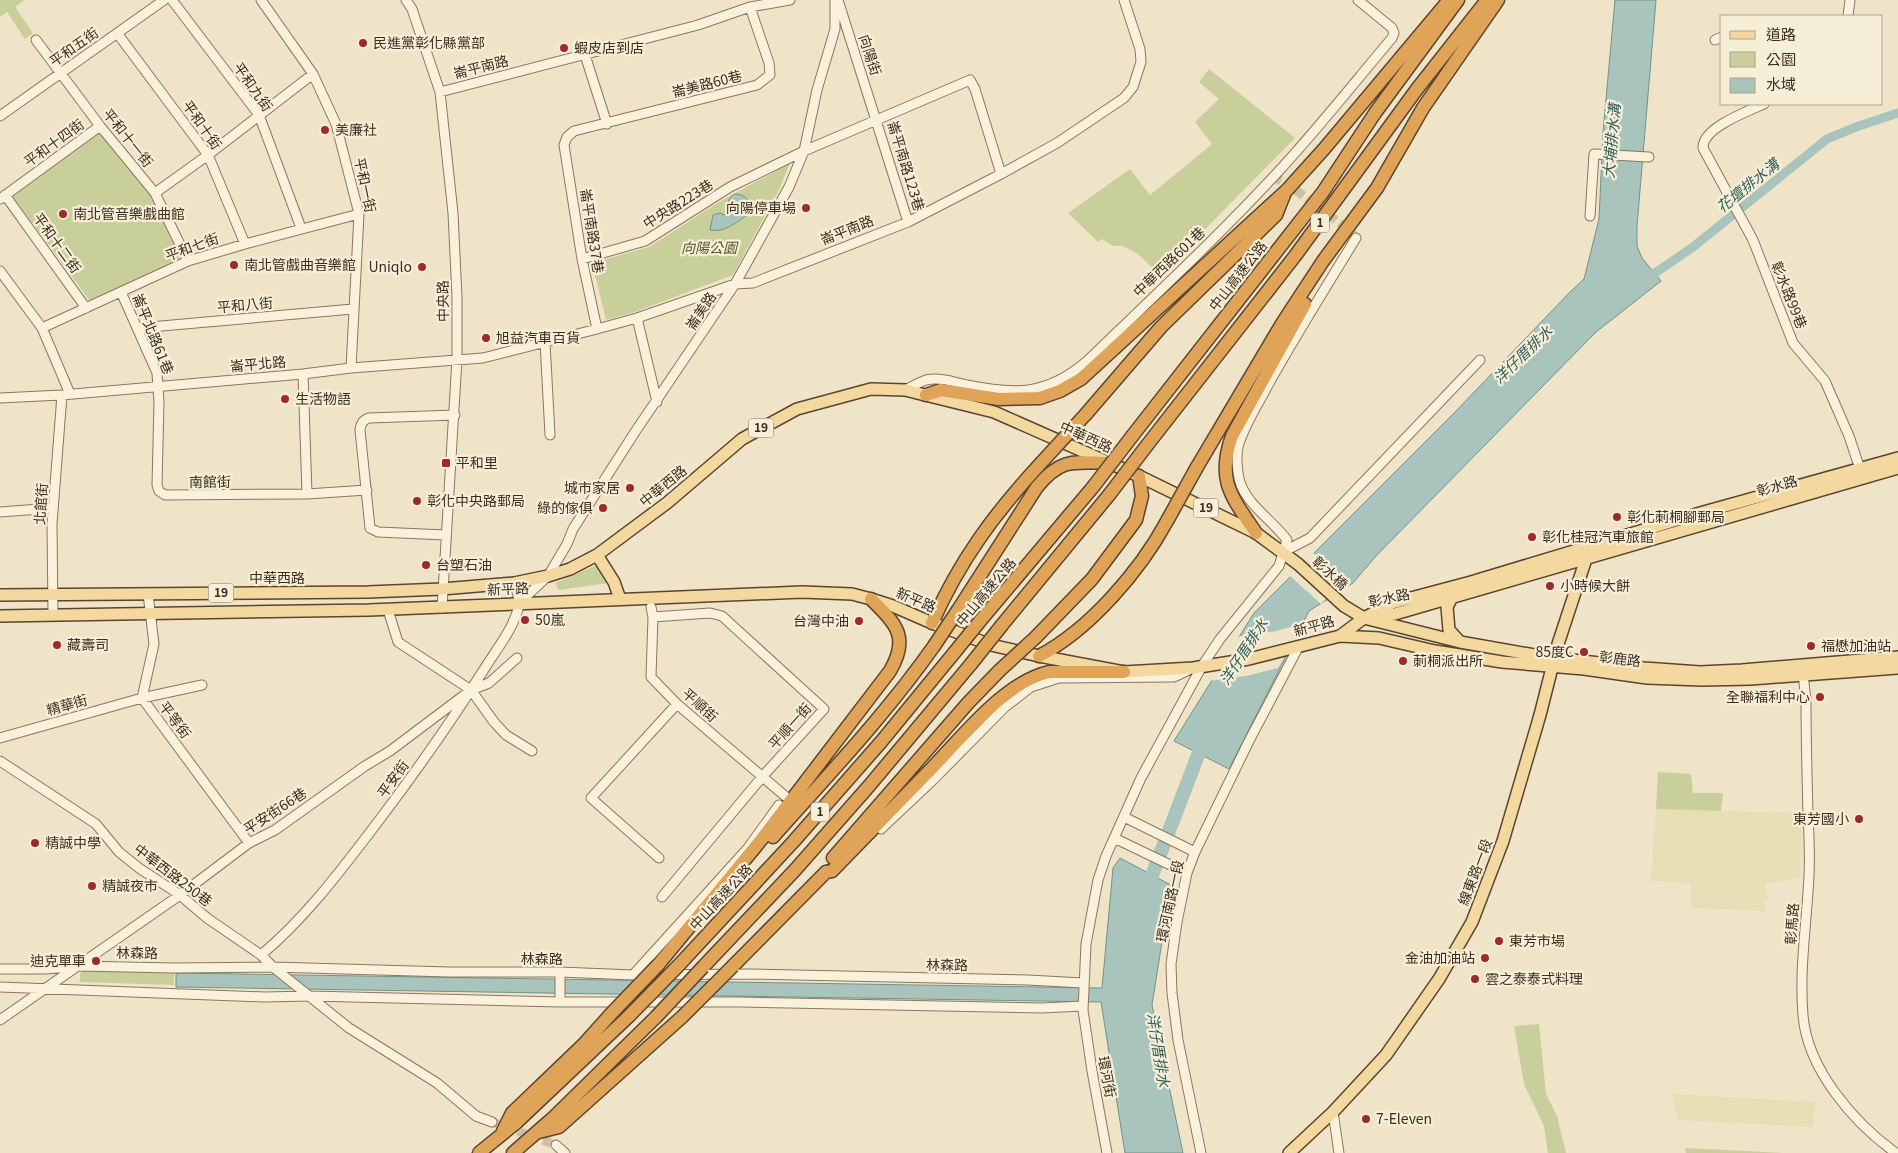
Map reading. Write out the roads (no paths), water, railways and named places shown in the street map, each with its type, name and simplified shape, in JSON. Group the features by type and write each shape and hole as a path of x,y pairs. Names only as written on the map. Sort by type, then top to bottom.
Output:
{"highway":[{"path":"926,395 941,390 999,399 1040,398 1060,391 1081,379 1286,190 1324,149 1448,0"},
{"name":"中山高速公路","path":"479,1153 517,1122 629,1016 679,965 882,742 980,621 1093,488 1323,192 1375,112 1458,0"},
{"name":"1","path":"513,1153 656,1017 807,856 881,772 1109,495 1312,233 1417,89 1487,0"},
{"path":"1256,533 1228,488 1224,474 1226,453 1232,436 1296,318 1359,220 1424,108 1498,0"},
{"path":"1039,656 1062,642 1098,611 1146,554 1283,322 1323,260 1377,188"},
{"path":"932,623 948,589 970,550 1016,490 1086,414 1161,327 1276,215 1286,190"},
{"path":"702,913 710,909 829,775 909,681 1048,474 1060,466 1074,462 1108,463"},
{"path":"536,1132 559,1127 682,1017 826,872 827,866 968,703 1092,579 1136,520 1142,496 1139,476"},
{"path":"502,1133 512,1113 584,1044 658,965 702,913 761,840 890,671 897,659 900,646 898,633 894,624 871,599"},
{"path":"826,872 832,871 987,712 1018,685 1038,674 1049,672 1124,672"}],"main road":[{"name":"中華西路","path":"0,595 368,592 442,589 514,583 548,576 570,570 597,555 667,503 742,439 797,409 871,389 905,390 994,412 1139,476 1256,533 1298,564"},
{"name":"彰水路","path":"1364,618 1396,614 1586,553 1861,473 1898,458"},
{"name":"彰水路","path":"1861,473 1898,468"},
{"name":"彰水路","path":"1364,618 1392,603 1586,553"},
{"name":"線東路一段","path":"1289,1153 1333,1112 1386,1055 1439,979 1472,922 1503,841 1586,553"},
{"path":"597,555 614,582 620,599"},
{"name":"彰水橋","path":"1298,564 1341,603 1364,618"},
{"name":"新平路","path":"442,608 519,603 802,592 852,594 893,606 932,623 992,645 1124,672 1198,667 1249,659 1340,636 1364,618"},
{"path":"1452,597 1447,607 1449,630 1460,642"},
{"name":"19","path":"0,616 442,608"},
{"name":"彰鹿路","path":"1364,618 1460,642 1554,662"},
{"name":"彰鹿路","path":"1340,636 1379,638 1435,651 1502,662 1554,662 1700,672 1898,668"},
{"name":"彰鹿路","path":"1800,670 1898,657"}],"street":[{"name":"平和五街","path":"0,116 164,0"},
{"name":"平和九街","path":"172,0 258,115 301,228"},
{"name":"平和一街","path":"261,0 313,74 336,124 360,214 351,368"},
{"name":"中央路","path":"406,0 412,9 440,92 453,213 457,297 457,359 442,608"},
{"name":"崙平南路","path":"440,92 698,25 750,7 790,0"},
{"name":"向陽街","path":"837,0 877,119"},
{"name":"崙美路","path":"519,603 548,576 567,544 573,529 635,432 735,284 788,187 804,151 817,90 835,29 837,0"},
{"name":"崙平南路","path":"457,359 482,358 597,329 637,318 735,284 753,282 908,222 1001,174 1064,138 1124,98 1133,87 1141,62 1140,49 1124,0"},
{"name":"中華西路601巷","path":"905,390 926,380 944,379 995,390 1016,392 1037,389 1071,375 1274,177 1304,144 1392,38 1394,33 1392,28 1358,0"},
{"path":"1848,15 1850,0"},
{"name":"崙美路60巷","path":"607,124 757,86 770,75 769,63 750,7"},
{"name":"平和十街","path":"117,33 208,155 245,244"},
{"name":"平和十一街","path":"36,40 100,126 155,193 188,261"},
{"path":"586,55 607,124"},
{"path":"155,193 208,155 313,74"},
{"name":"中央路223巷","path":"582,259 645,241 730,187 804,151 970,80 975,89 1001,174"},
{"name":"彰水路99巷","path":"1762,105 1715,129 1707,136 1703,143 1703,148 1753,240 1793,343 1825,381 1849,436 1861,473"},
{"name":"崙平南路123巷","path":"877,119 908,222"},
{"name":"崙平南路37巷","path":"597,329 582,259 564,145 567,137 574,131 607,124"},
{"name":"平和十四街","path":"3,197 100,126"},
{"path":"1590,216 1594,154 1646,157"},
{"name":"平和十二街","path":"3,197 86,308"},
{"name":"平和七街","path":"42,328 188,261 301,228 360,214"},
{"path":"1283,552 1287,540 1279,529 1253,503 1241,485 1238,467 1238,448 1246,425 1297,332 1356,238"},
{"path":"0,271 42,328 66,394"},
{"name":"崙平北路61巷","path":"121,292 139,328 157,373 159,386"},
{"name":"平和八街","path":"139,328 353,309"},
{"path":"637,318 657,402"},
{"path":"545,342 550,435"},
{"name":"崙平北路","path":"0,398 302,374 457,359"},
{"path":"1283,552 1310,538 1480,360"},
{"path":"302,374 307,494"},
{"name":"南館街","path":"159,386 157,485 159,491 165,495 307,494 367,490"},
{"name":"北館街","path":"53,615 54,508 66,394"},
{"path":"446,535 373,531 370,523 360,430 361,424 365,419 369,418 455,416"},
{"path":"0,512 54,508"},
{"name":"環河街","path":"1107,1153 1092,1071 1083,1006 1083,983 1090,916 1098,880 1140,778 1198,667 1279,566 1283,552"},
{"path":"514,583 519,603"},
{"name":"平等街","path":"148,594 154,644 142,698 249,843"},
{"name":"平安街","path":"261,955 291,928 330,884 396,799 471,690 513,622 519,603"},
{"name":"平順街","path":"651,607 653,617 651,677 677,704 785,796"},
{"path":"388,610 398,642 471,690 506,735 532,751"},
{"name":"平順一街","path":"653,617 710,613 722,616 824,709 762,777 662,897"},
{"name":"環河南路一段","path":"1201,1153 1178,1040 1172,993 1171,964 1176,922 1187,872 1195,852 1249,741 1299,646"},
{"name":"平安街66巷","path":"0,1020 180,895 249,843 275,830 364,766 390,751 471,690 489,684 516,658"},
{"path":"848,862 1004,707 1031,686 1059,678 1174,677 1198,667"},
{"name":"彰馬路","path":"1800,670 1806,700 1809,873 1803,975 1804,1025 1809,1045 1820,1069 1835,1093 1860,1123 1896,1153"},
{"name":"精華街","path":"0,738 142,698 202,685"},
{"path":"659,858 591,798 677,704"},
{"name":"中華西路250巷","path":"0,760 96,824 119,852 139,868 180,895 207,918 261,955"},
{"path":"633,975 748,848 779,805"},
{"path":"1124,817 1195,852"},
{"path":"1114,838 1187,872"},
{"path":"261,955 349,1028 437,1083 476,1116 492,1122"},
{"name":"林森路","path":"0,969 46,969 79,966 173,968 274,967 560,974 750,974 1083,983"},
{"path":"560,974 560,999"},
{"path":"0,987 265,997 560,999 1042,1008 1083,1006"},
{"path":"1333,1112 1339,1153"},
{"path":"556,1145 565,1153"}],"water":[{"name":"大埔排水溝","path":"1615,0 1656,0 1637,226 1637,246 1642,258 1661,281 1596,332 1376,556 1353,583 1309,611 1229,769 1174,741 1254,613 1455,412 1584,279 1599,219 1603,132"},
{"path":"734,194 747,198 754,210 728,227 710,230 713,215 720,213 724,215 728,212 729,199"},
{"path":"1120,858 1171,885 1152,1005 1183,1153 1125,1153 1101,1002 176,987 176,973 1102,988 1113,868"}],"waterway":[{"name":"花壇排水溝","path":"1644,276 1655,273 1693,247 1827,139 1898,113"},
{"name":"洋仔厝排水","path":"1146,891 1200,750 1208,738"}],"tunnel":[{"path":"1273,177 1288,184 1350,231 1356,238"},
{"path":"492,1122 556,1145"}],"place":[{"name":"民進黨彰化縣黨部","path":"363,43"},
{"name":"蝦皮店到店","path":"564,48"},
{"name":"美廉社","path":"325,130"},
{"name":"向陽停車場","path":"806,208"},
{"name":"南北管音樂戲曲館","path":"63,214"},
{"name":"南北管戲曲音樂館","path":"234,265"},
{"name":"Uniqlo","path":"422,267"},
{"name":"旭益汽車百貨","path":"486,338"},
{"name":"生活物語","path":"285,399"},
{"name":"平和里","path":"446,463"},
{"name":"城市家居","path":"630,488"},
{"name":"彰化中央路郵局","path":"417,501"},
{"name":"綠的傢俱","path":"603,508"},
{"name":"彰化莿桐腳郵局","path":"1617,517"},
{"name":"彰化桂冠汽車旅館","path":"1532,537"},
{"name":"台塑石油","path":"426,565"},
{"name":"小時候大餅","path":"1550,586"},
{"name":"50嵐","path":"525,620"},
{"name":"台灣中油","path":"859,621"},
{"name":"藏壽司","path":"57,645"},
{"name":"福懋加油站","path":"1811,646"},
{"name":"85度C","path":"1584,652"},
{"name":"莿桐派出所","path":"1403,661"},
{"name":"全聯福利中心","path":"1820,697"},
{"name":"東芳國小","path":"1859,819"},
{"name":"精誠中學","path":"35,843"},
{"name":"精誠夜市","path":"92,886"},
{"name":"東芳市場","path":"1499,941"},
{"name":"金油加油站","path":"1485,958"},
{"name":"迪克單車","path":"96,961"},
{"name":"雲之泰泰式料理","path":"1475,979"},
{"name":"7-Eleven","path":"1366,1119"}],"park label":[{"name":"向陽公園","path":"709,248"}]}
